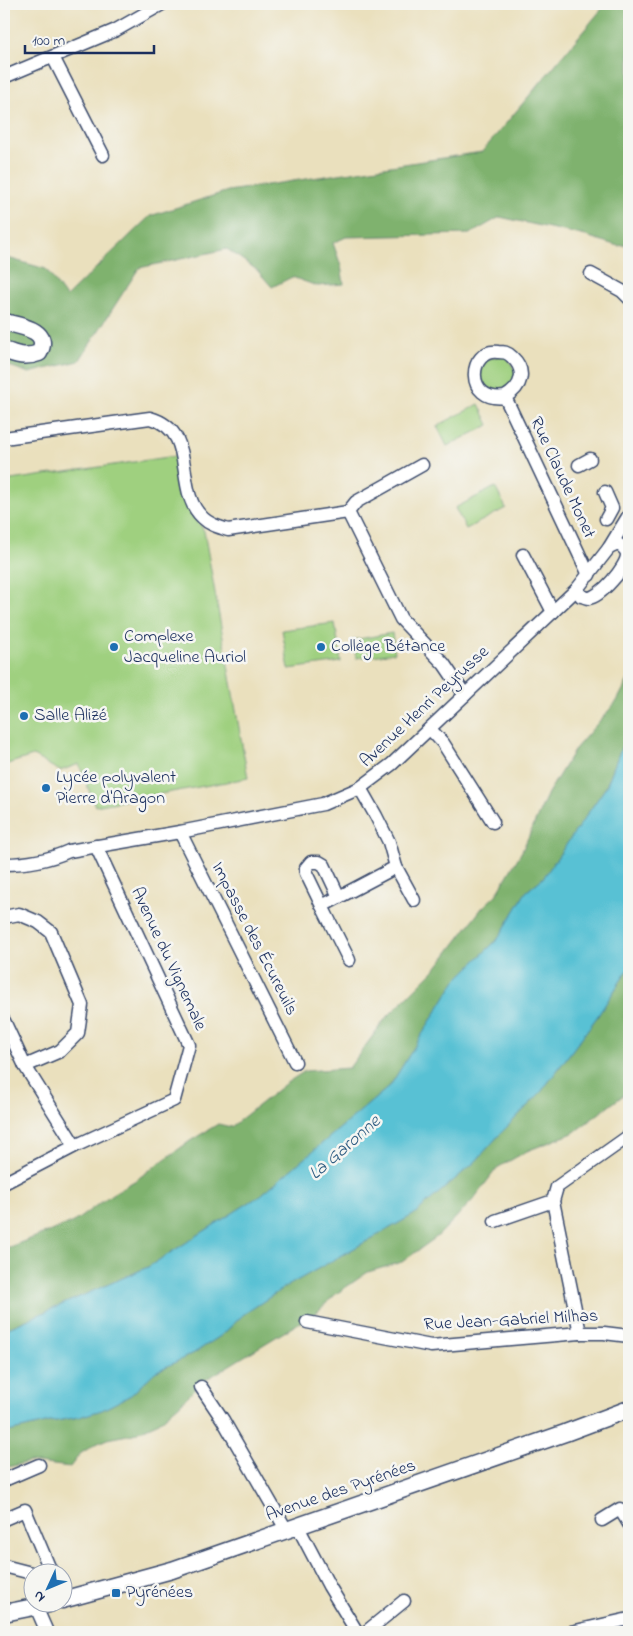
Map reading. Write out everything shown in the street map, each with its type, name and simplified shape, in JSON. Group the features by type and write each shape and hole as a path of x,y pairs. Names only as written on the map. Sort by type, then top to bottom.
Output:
{"main road":[{"path":"4,322 26,327 36,332 42,340 43,346 39,354 32,356 21,356 4,350"},
{"name":"Avenue des Pyrénées","path":"72,1595 172,1570 629,1409"},
{"path":"4,1613 22,1609"}],"street":[{"path":"4,77 116,30 162,4"},
{"path":"53,57 103,155"},
{"path":"591,274 622,291 629,298"},
{"name":"Rue Claude Monet","path":"505,397 589,575"},
{"path":"4,438 150,418 165,424 174,433 180,444 191,500 197,510 210,523 228,530 348,512 356,502 422,466"},
{"path":"578,465 590,459"},
{"path":"604,492 612,508 604,518 620,530"},
{"path":"348,512 401,619 444,664 465,695"},
{"name":"Avenue Henri Peyrusse","path":"4,863 15,857 54,850 69,851 180,832 323,804 360,788 392,764 577,589 609,548 629,515"},
{"path":"577,589 581,596 589,598 598,594 615,576 627,556 624,548 618,544 609,548"},
{"path":"523,555 553,612"},
{"path":"430,729 443,743 493,822"},
{"path":"360,788 389,842 396,867 414,900"},
{"name":"Impasse des Écureuils","path":"180,832 295,1062"},
{"name":"Avenue du Vignemale","path":"5,1179 174,1100 189,1045 96,846"},
{"path":"339,897 324,866 319,862 312,862 306,868 306,873 349,960"},
{"path":"322,906 396,867"},
{"path":"4,917 19,914 38,922 51,932 82,1005 78,1033 60,1051 25,1066"},
{"path":"4,1021 25,1066 75,1146"},
{"path":"580,1333 553,1201 557,1187 629,1136"},
{"path":"494,1221 553,1201"},
{"name":"Rue Jean-Gabriel Milhas","path":"307,1322 431,1346 580,1333 629,1336"},
{"path":"201,1387 358,1632"},
{"path":"4,1480 39,1466"},
{"path":"602,1520 620,1509 629,1524"},
{"path":"4,1519 25,1510 48,1564"},
{"path":"4,1566 22,1571"},
{"path":"366,1632 404,1601"},
{"path":"44,1614 47,1632"},
{"path":"571,1632 629,1619"}],"green space":[{"path":"606,4 629,4 629,244 618,246 586,236 500,217 470,234 346,237 333,243 341,266 344,284 317,286 292,277 272,287 257,270 227,249 139,268 79,361 29,373 4,364 4,257 46,269 66,297 150,216 228,191 482,152"},
{"path":"506,354 518,376 505,391 490,389 480,378 483,360"},
{"path":"479,404 489,425 447,446 437,426"},
{"name":"Complexe Jacqueline Auriol","path":"175,456 185,501 204,531 248,778 95,806 79,764 60,771 33,756 4,765 4,481"},
{"path":"495,487 506,508 466,529 455,508"},
{"path":"335,623 341,662 289,669 282,630"},
{"path":"392,633 395,653 356,658 353,640"},
{"path":"629,678 629,728 606,787 544,877 526,892 498,939 456,980 390,1086 261,1195 148,1267 4,1330 4,1249 74,1222 112,1194 136,1180 190,1141 218,1124 231,1127 285,1084 305,1071 349,1068 386,1018 437,967 482,908 496,895 522,851 548,793 575,749 617,701"},
{"path":"629,968 629,1091 573,1133 527,1151 497,1168 473,1200 438,1236 402,1262 368,1272 336,1294 317,1312 202,1382 159,1422 133,1434 107,1439 94,1445 80,1454 70,1467 29,1462 4,1468 4,1433 79,1417 102,1410 131,1395 155,1372 194,1353 222,1335 244,1314 282,1289 413,1215 475,1162 541,1092 597,1017"}],"water":[{"name":"La Garonne","path":"629,728 629,968 597,1017 541,1092 475,1162 413,1215 282,1289 244,1314 222,1335 194,1353 155,1372 131,1395 102,1410 79,1417 4,1433 4,1330 148,1267 261,1195 390,1086 456,980 498,939 526,892 544,877 606,787"}],"place":[{"name":"Complexe Jacqueline Auriol","path":"114,647"},
{"name":"Collège Bétance","path":"321,647"},
{"name":"Salle Alizé","path":"24,716"},
{"name":"Lycée polyvalent Pierre d'Aragon","path":"46,788"},
{"name":"Pyrénées","path":"116,1593"}]}
